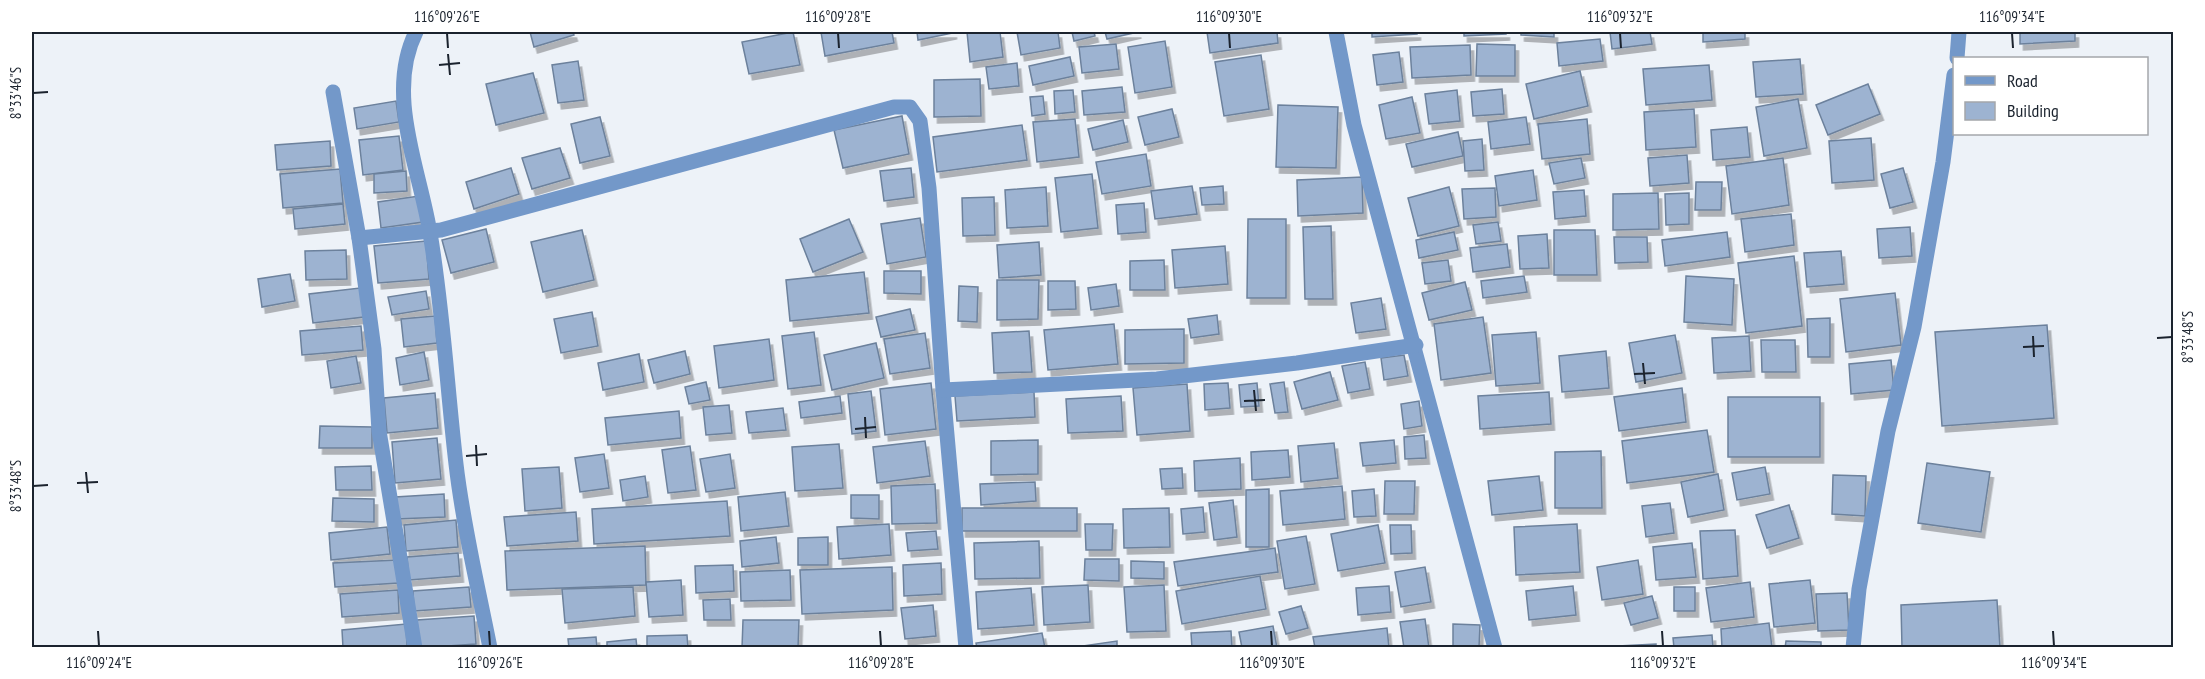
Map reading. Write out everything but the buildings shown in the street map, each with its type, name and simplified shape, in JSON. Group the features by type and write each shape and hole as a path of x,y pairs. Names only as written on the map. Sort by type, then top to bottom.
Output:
{"street":[{"path":"416,32 406,72 404,96 410,138 430,232 456,466 490,648"},
{"path":"1336,32 1354,125 1416,345 1495,648"},
{"path":"1957,57 1959,32"},
{"path":"1853,648 1860,579 1888,430 1914,327 1943,162 1953,83"},
{"path":"333,92 359,237 374,349 379,431 415,648"},
{"path":"359,237 430,232 894,107 910,107 920,121 929,188 943,390 966,648"},
{"path":"943,390 1157,379 1297,363 1416,345"}]}
